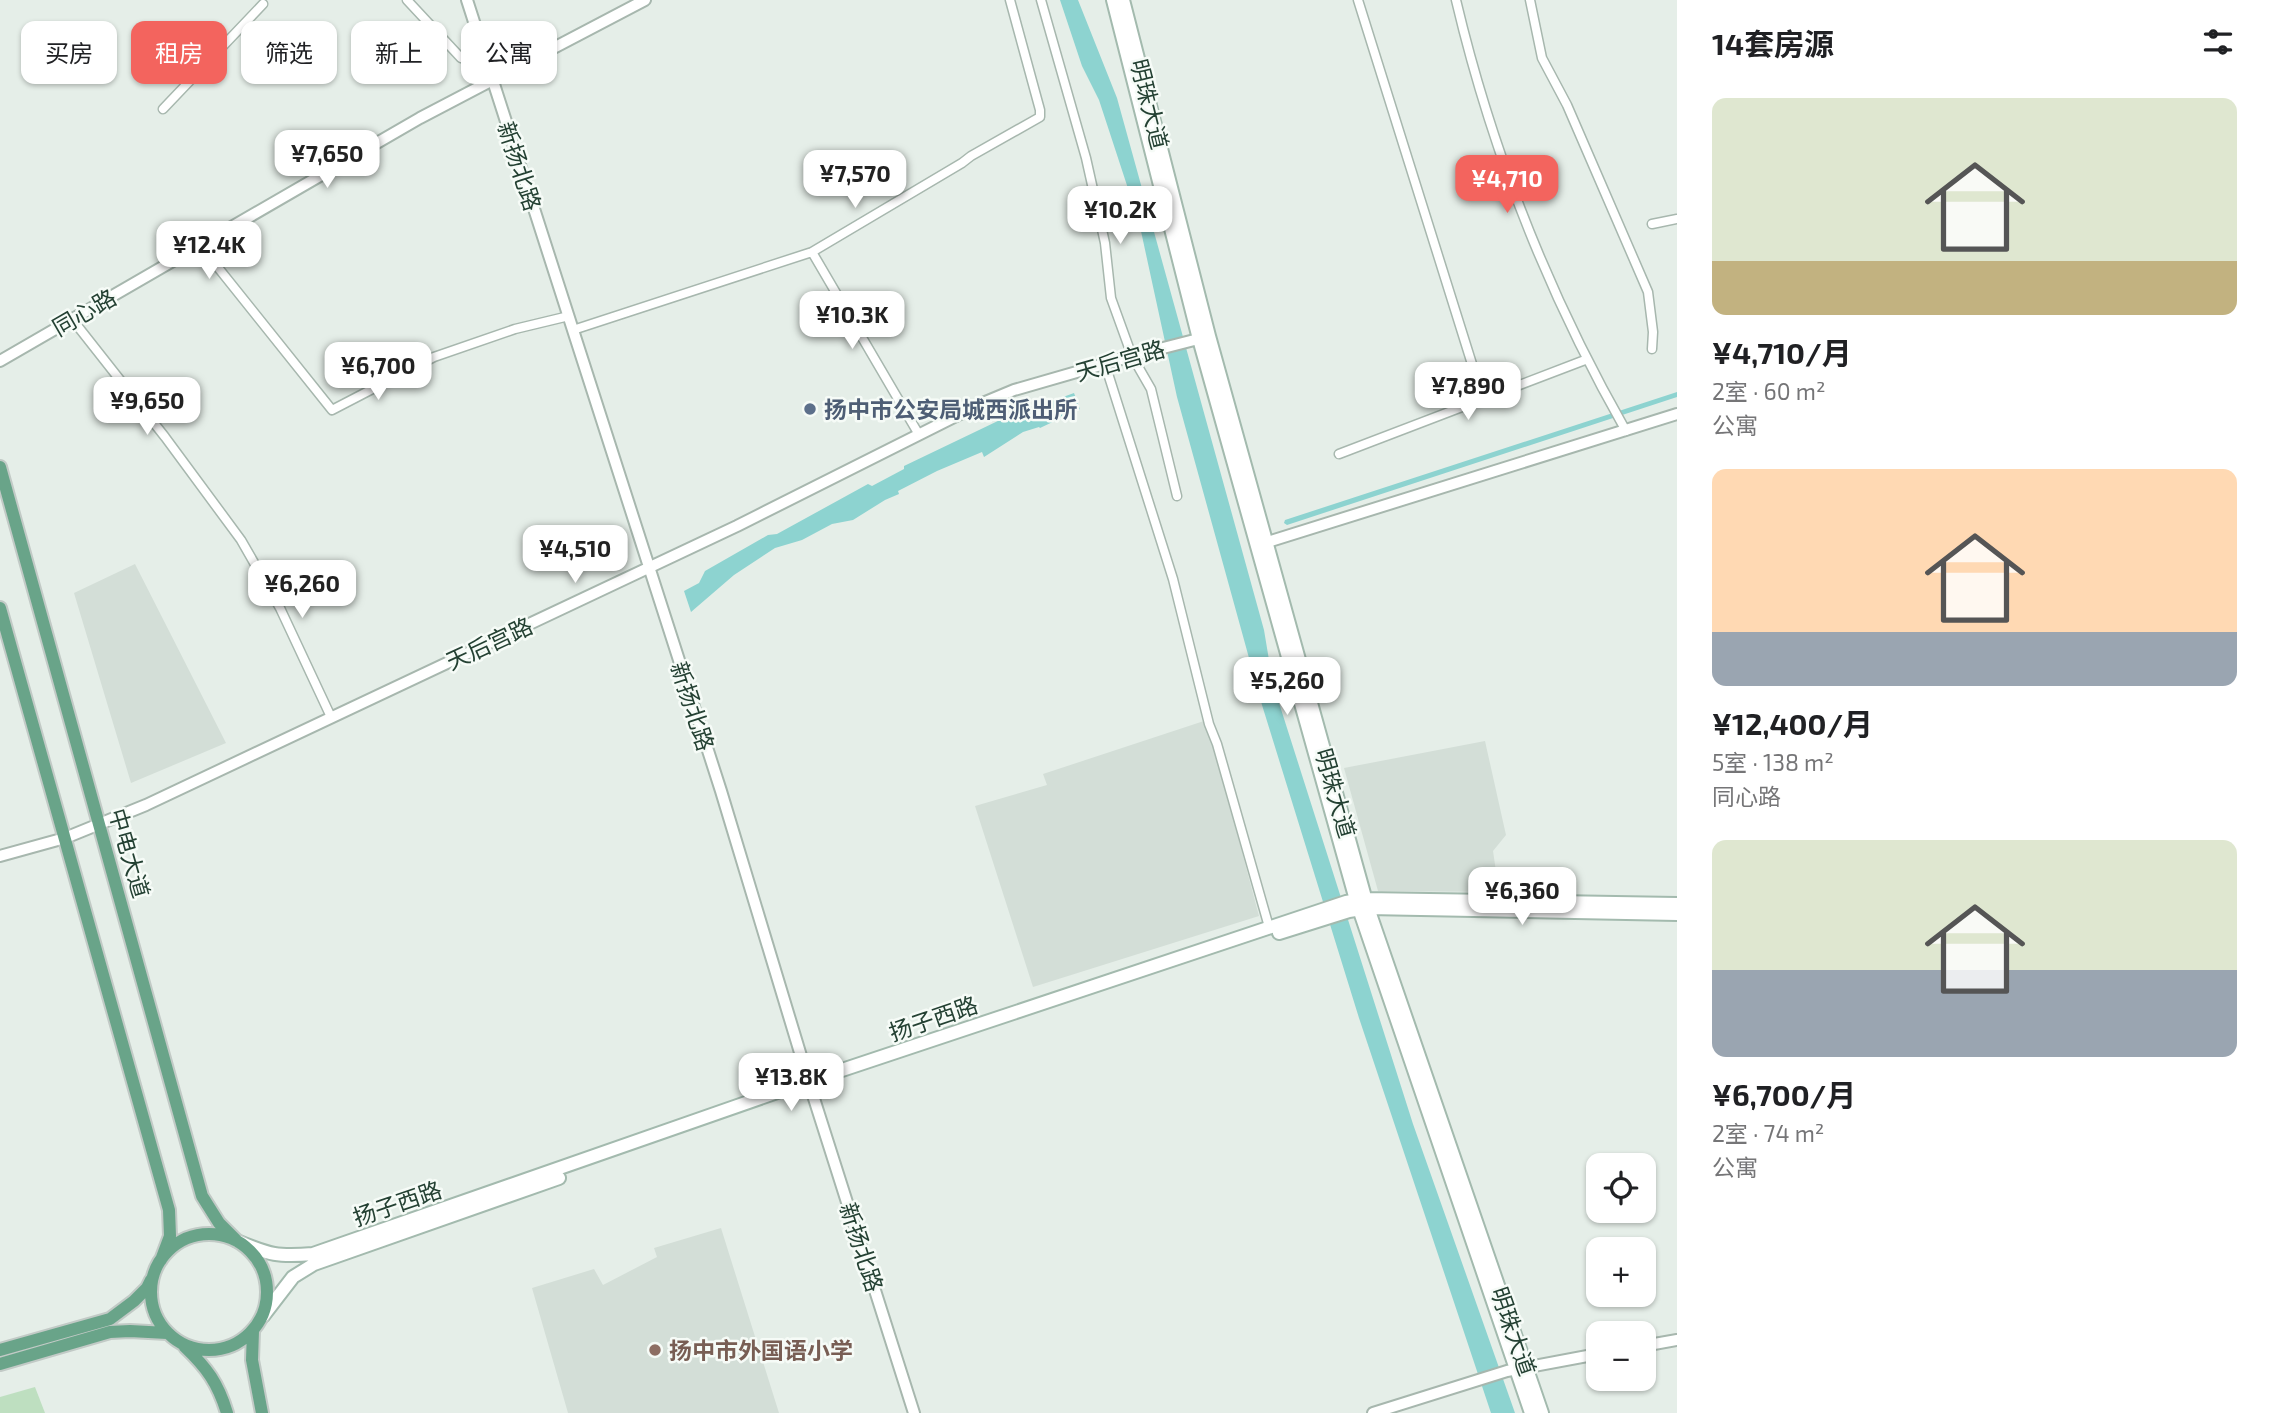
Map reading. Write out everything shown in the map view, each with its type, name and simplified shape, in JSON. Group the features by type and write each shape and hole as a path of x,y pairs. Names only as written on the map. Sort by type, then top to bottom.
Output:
{"main road":[{"name":"明珠大道","path":"1113,0 1200,338 1261,544 1357,905 1531,1413"},
{"name":"明珠大道","path":"1123,0 1200,338"},
{"name":"中电大道","path":"0,467 202,1196 219,1223 237,1241"},
{"path":"0,608 169,1210 170,1236 147,1288 110,1319 0,1350"},
{"path":"1357,905 1677,904"},
{"name":"扬子西路","path":"237,1241 262,1252 282,1256 313,1254 1269,928 1357,905"},
{"path":"1357,905 1677,914"},
{"name":"扬子西路","path":"263,1316 293,1277 314,1264 810,1085 1319,915"},
{"path":"161,1260 172,1247 187,1238 205,1234 222,1235 237,1241 256,1258 267,1281 268,1298 263,1316 253,1331 238,1343 219,1350 200,1350 182,1344"},
{"path":"154,1273 152,1305 158,1320 167,1333 208,1370 222,1396 227,1413"},
{"path":"253,1331 252,1360 262,1413"},
{"path":"0,1364 110,1332 167,1333"},
{"name":"明珠大道","path":"1516,1369 1542,1413"}],"street":[{"path":"407,0 461,58"},
{"name":"新扬北路","path":"467,0 473,21"},
{"name":"同心路","path":"557,46 645,0"},
{"path":"573,330 812,252 1040,117 1010,0"},
{"path":"1041,0 1086,158 1105,243 1111,298 1132,356 1151,389 1177,496"},
{"path":"1358,0 1472,364 1479,402"},
{"path":"1456,0 1479,90 1503,166 1550,284 1585,360 1624,429"},
{"path":"1531,0 1542,58 1567,106 1648,292 1653,332 1652,349"},
{"path":"163,109 263,4"},
{"name":"同心路","path":"0,361 420,118 484,84"},
{"name":"新扬北路","path":"493,84 649,568 914,1413"},
{"path":"1652,223 1677,219"},
{"path":"200,245 332,410 434,358 514,329 569,316"},
{"path":"812,252 918,433"},
{"path":"72,319 165,437 241,540 280,608 331,717"},
{"name":"天后宫路","path":"0,856 100,825 649,568 918,433 1014,390 1200,338"},
{"path":"1339,454 1585,360"},
{"path":"1105,364 1173,579 1209,724 1269,928"},
{"path":"1261,544 1677,414"},
{"path":"1656,1344 1677,1340"},
{"path":"1373,1413 1516,1369 1586,1356"}],"shaded area":[{"path":"135,564 226,743 131,783 74,593"},
{"path":"1207,720 1259,916 1033,987 975,806 1047,785 1043,774"},
{"path":"1485,741 1506,835 1493,851 1499,892 1378,891 1344,768"},
{"name":"扬中市外国语小学","path":"721,1228 779,1413 568,1413 532,1288 594,1269 603,1285 657,1257 654,1248"}],"green space":[{"path":"35,1387 45,1413 0,1413 0,1397"}],"water":[{"path":"1060,0 1078,0 1117,98 1264,630 1273,684 1413,1124 1515,1413 1491,1413 1359,1018 1262,705 1177,397 1139,222 1099,100 1082,66"},
{"path":"1677,392 1677,397 1287,525 1284,523 1285,520"},
{"path":"1074,393 1080,409 1040,428 1023,432 984,457 982,452 937,471 898,491 899,494 853,520 832,524 802,540 775,548 734,575 691,612 684,591 699,583 705,571 868,484 872,486 904,469 904,466 1002,419"}],"place":[{"name":"扬中市公安局城西派出所","path":"810,409"},
{"name":"扬中市外国语小学","path":"655,1350"}]}
